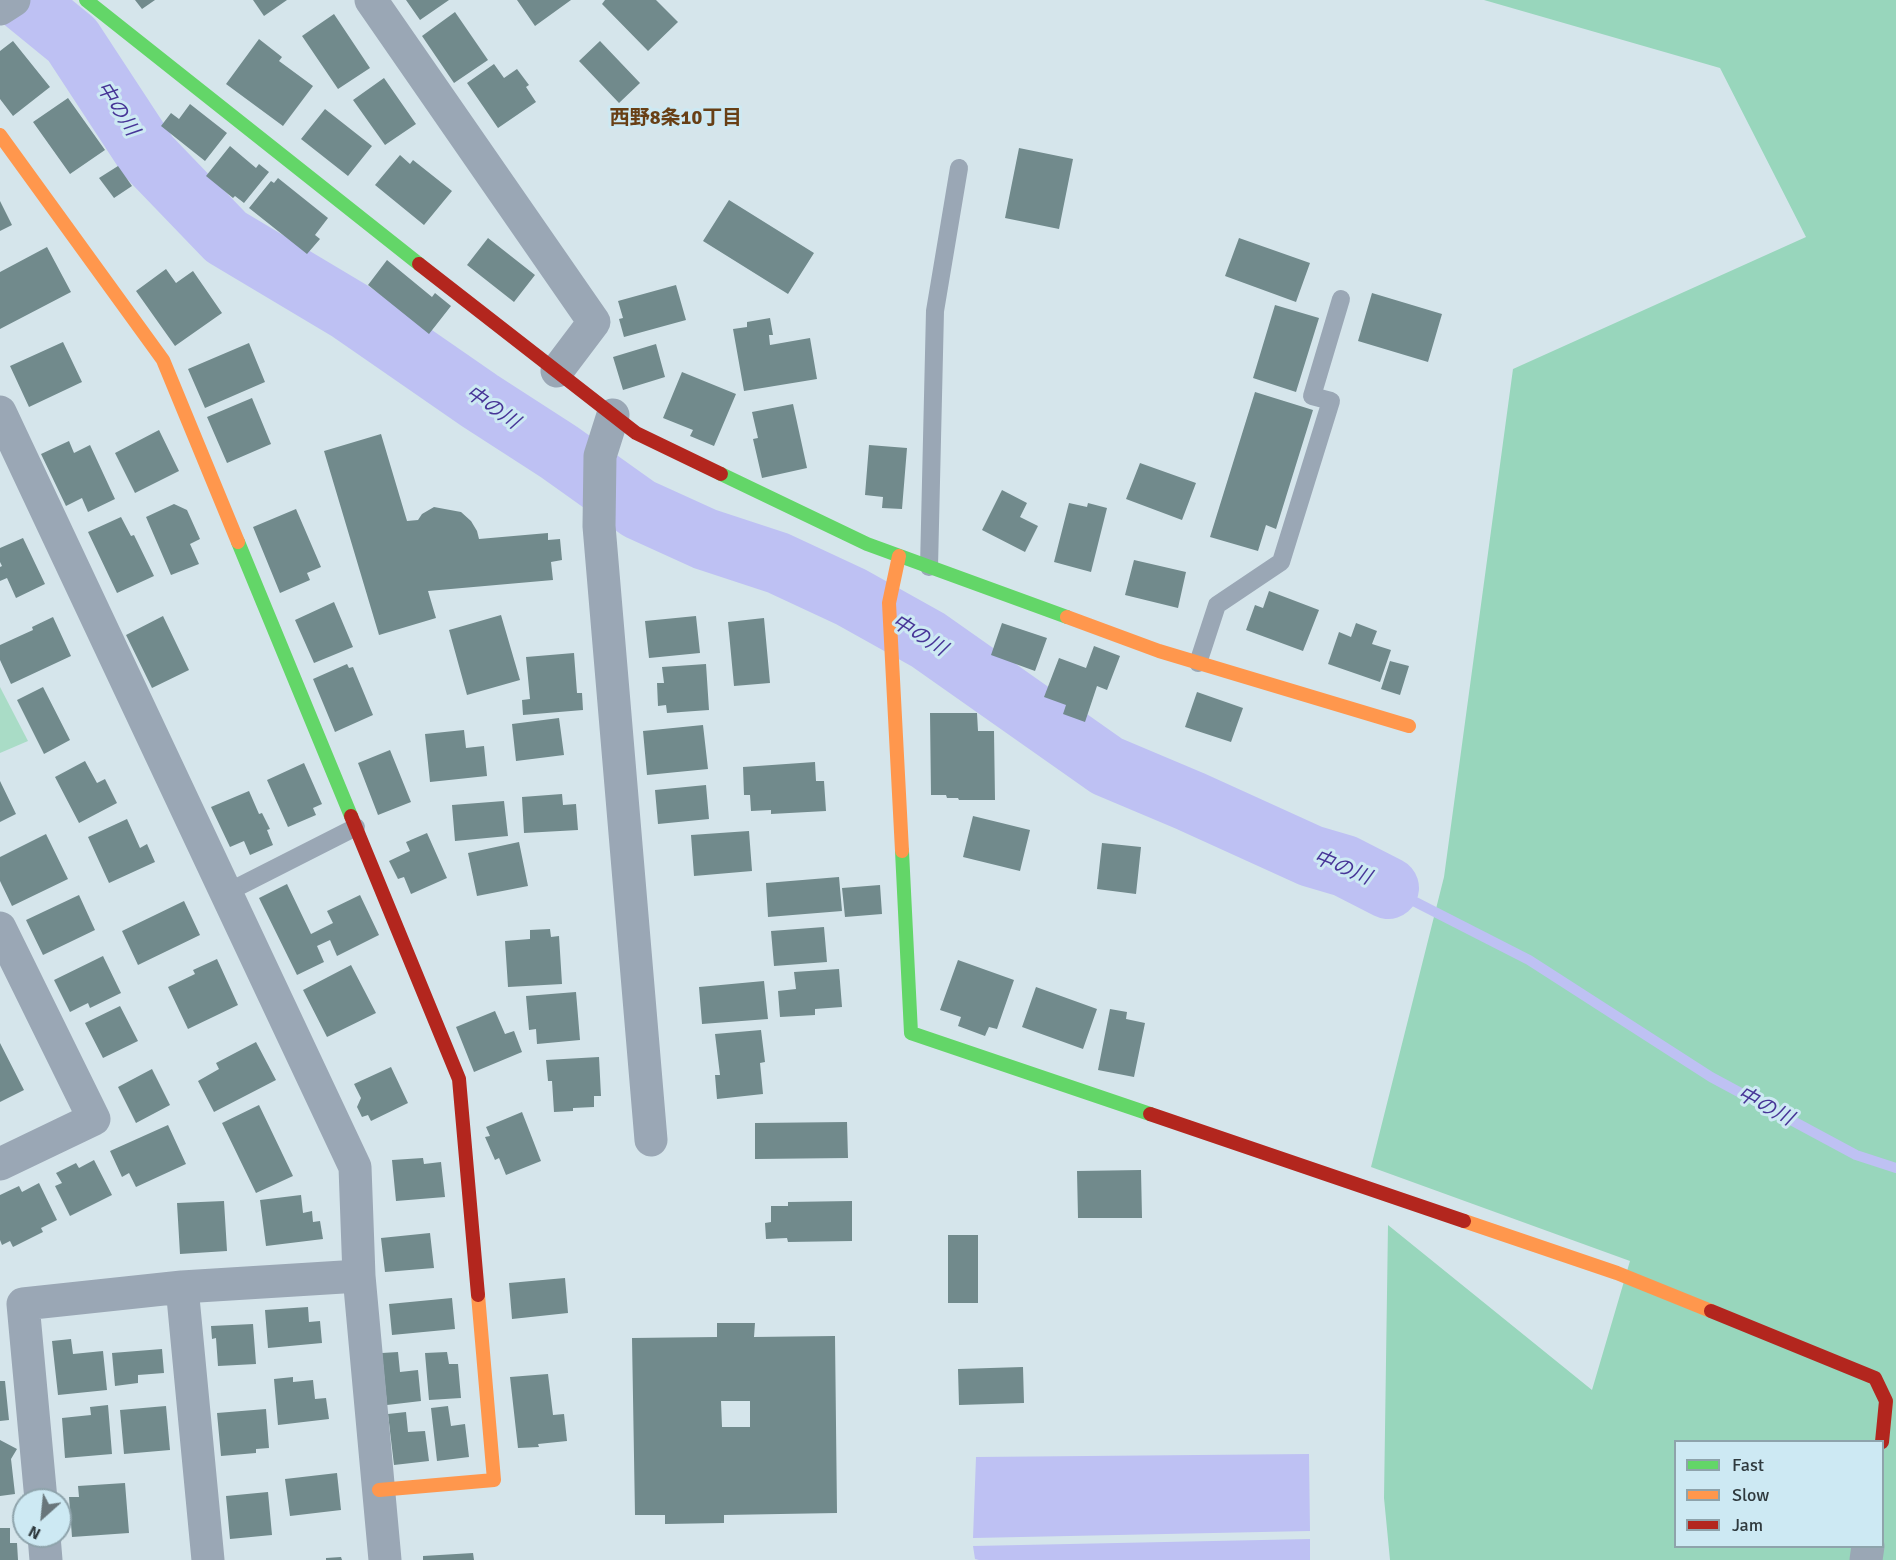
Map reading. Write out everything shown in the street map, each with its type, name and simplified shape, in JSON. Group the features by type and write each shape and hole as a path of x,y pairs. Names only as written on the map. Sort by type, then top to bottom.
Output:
{"street":[{"path":"0,9 14,0"},
{"path":"86,0 636,433 867,544 1159,651 1409,726"},
{"path":"371,0 594,322 557,371"},
{"path":"0,135 163,360 459,1079 494,1480 378,1490"},
{"path":"0,412 356,1167 359,1276 385,1560"},
{"path":"613,415 600,456 599,526 651,1140"},
{"path":"899,556 889,603 911,1033 1617,1273 1836,1361 1875,1378 1886,1401 1882,1440"},
{"path":"0,928 94,1119 0,1164"},
{"path":"40,1488 23,1304 182,1287 359,1276"},
{"path":"182,1287 208,1560"}],"lane":[{"path":"929,567 935,311 959,168"},
{"path":"1197,663 1217,605 1281,562 1331,400 1311,396 1341,299"},
{"path":"226,892 356,827"}],"green space":[{"path":"1484,0 1896,0 1896,1560 1390,1560 1384,1498 1388,1225 1592,1390 1630,1261 1371,1167 1444,877 1513,369 1806,237 1720,68"},
{"path":"0,687 28,741 0,753"}],"water":[{"path":"1309,1454 1310,1531 973,1538 976,1457"},
{"path":"1310,1539 1310,1560 979,1560 975,1559 973,1546"}],"building":[{"path":"135,0 155,0 142,9"},
{"path":"253,0 287,0 264,16"},
{"path":"406,0 449,0 420,20"},
{"path":"517,0 571,0 535,26"},
{"path":"605,0 656,0 678,22 648,51 602,4"},
{"path":"455,12 488,60 454,83 422,36"},
{"path":"334,14 370,68 338,89 302,36"},
{"path":"259,39 282,57 279,61 313,86 283,126 226,84"},
{"path":"13,41 50,87 13,116 0,99 0,51"},
{"path":"600,41 640,83 619,103 579,61"},
{"path":"494,64 504,78 517,69 529,85 526,87 536,102 498,128 467,83"},
{"path":"384,78 416,124 385,145 353,100"},
{"path":"68,98 105,150 70,174 33,122"},
{"path":"190,104 227,133 205,161 161,126 171,113 179,119"},
{"path":"325,109 372,146 348,176 301,139"},
{"path":"230,146 256,168 259,164 269,172 244,203 235,196 233,198 206,176"},
{"path":"1019,148 1073,159 1059,229 1005,218"},
{"path":"400,155 410,164 413,160 452,191 424,225 375,185"},
{"path":"118,166 132,186 114,198 99,178"},
{"path":"278,178 328,218 315,235 320,239 307,254 249,208 271,181 274,183"},
{"path":"729,200 814,253 788,294 703,241"},
{"path":"0,201 12,225 0,231"},
{"path":"488,238 535,275 514,302 467,265"},
{"path":"1239,238 1310,263 1296,302 1225,276"},
{"path":"47,247 71,292 0,329 0,272"},
{"path":"387,260 432,297 435,293 451,306 429,334 368,285"},
{"path":"166,269 176,283 193,271 222,313 175,346 136,291"},
{"path":"676,285 686,320 624,337 619,319 623,318 618,301"},
{"path":"1372,293 1442,314 1428,362 1358,341"},
{"path":"1275,305 1319,318 1296,392 1253,378"},
{"path":"770,318 773,335 769,335 770,345 810,338 817,379 744,391 733,329 747,327 747,322"},
{"path":"63,342 82,382 29,407 10,366"},
{"path":"249,343 265,382 205,408 188,369"},
{"path":"656,344 665,377 623,390 613,357"},
{"path":"682,372 736,394 714,446 690,436 693,430 663,418"},
{"path":"1255,392 1313,410 1276,529 1266,525 1258,551 1210,537"},
{"path":"252,398 271,444 227,463 207,417"},
{"path":"793,404 807,468 762,478 753,439 758,438 752,412"},
{"path":"159,430 179,471 135,493 115,453"},
{"path":"381,434 407,521 418,520 422,514 434,507 461,512 471,521 479,539 548,533 548,540 560,539 562,560 551,562 553,580 428,591 436,618 379,635 324,451"},
{"path":"69,441 74,453 90,445 115,499 88,512 82,498 66,506 41,454"},
{"path":"869,445 907,448 902,509 882,508 883,497 865,495"},
{"path":"1140,463 1196,483 1182,520 1126,499"},
{"path":"1002,490 1027,503 1020,517 1038,526 1025,552 982,530"},
{"path":"1069,503 1087,507 1088,503 1107,508 1091,572 1054,562"},
{"path":"174,504 187,510 200,539 190,544 199,564 171,575 146,517"},
{"path":"296,509 321,567 307,573 310,580 280,593 253,527"},
{"path":"121,517 131,536 134,535 154,576 117,593 88,532"},
{"path":"23,538 45,584 16,598 7,578 0,581 0,567 2,566 0,548"},
{"path":"1134,560 1186,572 1178,608 1125,595"},
{"path":"1269,591 1319,610 1303,651 1246,630 1255,605 1263,608"},
{"path":"334,602 353,647 314,663 295,620"},
{"path":"501,615 520,680 467,695 449,630"},
{"path":"163,616 189,670 152,688 126,635"},
{"path":"696,616 700,653 649,658 645,621"},
{"path":"53,617 71,656 11,684 0,660 0,645 33,630 32,627"},
{"path":"764,618 770,683 734,686 728,622"},
{"path":"1002,623 1047,638 1035,671 991,655"},
{"path":"1356,623 1377,631 1372,644 1391,650 1380,682 1328,664 1339,632 1351,637"},
{"path":"1094,646 1120,656 1107,690 1097,686 1085,722 1063,714 1066,705 1044,697 1059,658 1086,668"},
{"path":"574,653 577,693 582,693 583,710 523,715 522,700 530,699 526,657"},
{"path":"1390,661 1409,666 1400,695 1381,689"},
{"path":"347,664 349,668 353,667 373,715 335,732 313,679"},
{"path":"706,664 709,710 667,713 666,705 658,706 657,683 664,683 662,667"},
{"path":"43,687 70,740 44,754 17,700"},
{"path":"1197,692 1243,708 1231,742 1185,727"},
{"path":"930,713 977,713 978,731 994,731 995,800 959,800 958,798 947,798 946,795 931,795"},
{"path":"559,718 564,755 516,761 512,724"},
{"path":"703,725 708,769 647,775 643,731"},
{"path":"464,730 466,748 484,746 487,776 430,782 425,734"},
{"path":"390,750 411,802 378,815 358,763"},
{"path":"85,761 97,783 105,779 117,803 79,823 55,777"},
{"path":"815,762 816,781 824,781 826,811 771,814 771,810 751,811 750,795 744,795 743,767"},
{"path":"304,763 322,804 313,808 316,815 288,827 267,780"},
{"path":"0,781 16,814 0,822"},
{"path":"706,785 709,819 658,824 655,790"},
{"path":"249,791 259,814 262,813 270,829 267,830 273,845 250,855 244,841 230,847 211,807"},
{"path":"562,794 563,805 576,804 578,830 524,833 522,797"},
{"path":"504,801 508,836 455,841 452,805"},
{"path":"973,816 1030,830 1020,871 963,857"},
{"path":"127,819 140,848 147,844 155,862 109,883 88,837"},
{"path":"749,831 752,871 694,876 691,835"},
{"path":"427,833 447,878 411,894 404,877 398,879 389,861 410,851 406,842"},
{"path":"46,834 68,879 12,906 0,881 0,857"},
{"path":"519,842 528,886 477,896 468,853"},
{"path":"1102,843 1141,847 1136,894 1097,889"},
{"path":"839,877 842,911 768,917 766,883"},
{"path":"287,884 311,934 333,923 327,911 360,895 379,935 337,956 330,940 317,946 324,962 297,975 259,898"},
{"path":"880,885 882,914 845,917 842,888"},
{"path":"79,895 95,930 43,955 26,920"},
{"path":"184,901 200,935 138,965 122,931"},
{"path":"824,927 827,962 774,966 771,931"},
{"path":"550,929 551,937 559,936 562,984 508,987 505,941 530,939 530,930"},
{"path":"103,956 121,993 90,1008 88,1003 70,1012 54,980"},
{"path":"217,959 238,1005 188,1029 168,987 195,974 193,970"},
{"path":"958,960 1014,980 997,1029 989,1027 985,1036 958,1026 961,1017 940,1010"},
{"path":"351,965 376,1013 327,1037 303,990"},
{"path":"839,969 842,1007 815,1009 815,1015 780,1017 778,991 796,989 794,972"},
{"path":"764,981 768,1019 702,1024 699,987"},
{"path":"1036,987 1097,1009 1083,1049 1022,1027"},
{"path":"576,992 580,1040 537,1044 536,1029 529,1030 526,996"},
{"path":"120,1006 138,1041 103,1058 85,1023"},
{"path":"1110,1009 1127,1012 1126,1019 1145,1023 1134,1077 1098,1070"},
{"path":"495,1011 505,1034 514,1031 522,1052 474,1072 456,1027"},
{"path":"761,1030 765,1062 760,1063 763,1094 717,1099 715,1075 720,1075 715,1034"},
{"path":"256,1042 276,1080 214,1112 198,1081 219,1069 216,1063"},
{"path":"0,1043 24,1090 0,1102"},
{"path":"599,1057 601,1096 594,1096 594,1107 554,1112 552,1081 548,1081 546,1060"},
{"path":"391,1067 408,1103 371,1121 368,1115 362,1117 357,1107 361,1098 354,1084"},
{"path":"152,1069 170,1105 136,1123 118,1087"},
{"path":"259,1105 293,1176 256,1193 222,1123"},
{"path":"522,1112 541,1161 506,1175 499,1158 495,1160 485,1137 490,1136 486,1127"},
{"path":"847,1122 848,1158 755,1159 755,1123"},
{"path":"168,1125 186,1164 136,1187 129,1173 122,1177 110,1151"},
{"path":"423,1158 424,1164 441,1162 445,1197 396,1201 392,1160"},
{"path":"94,1160 112,1195 70,1216 55,1186 62,1183 56,1173 76,1163 79,1168"},
{"path":"1141,1170 1142,1218 1078,1218 1077,1171"},
{"path":"39,1183 57,1220 41,1228 43,1232 13,1247 10,1241 2,1245 0,1195 19,1186 22,1192"},
{"path":"301,1195 303,1213 312,1211 313,1222 320,1221 323,1239 266,1246 260,1200"},
{"path":"224,1201 227,1251 180,1254 177,1203"},
{"path":"852,1201 852,1241 788,1242 787,1238 766,1239 765,1223 771,1222 771,1206 788,1206 788,1202"},
{"path":"430,1233 434,1268 385,1272 381,1238"},
{"path":"948,1235 978,1235 978,1303 948,1303"},
{"path":"565,1278 568,1313 512,1319 509,1283"},
{"path":"452,1298 455,1329 392,1335 389,1304"},
{"path":"308,1307 309,1322 320,1321 322,1343 268,1348 265,1310"},
{"path":"717,1323 755,1323 754,1337 835,1336 837,1513 724,1515 724,1523 665,1524 665,1515 635,1515 632,1338 717,1337","holes":["721,1401 750,1401 750,1427 722,1427"]},
{"path":"253,1324 256,1364 218,1366 216,1338 212,1339 211,1326"},
{"path":"71,1339 73,1354 103,1351 107,1390 58,1395 52,1341"},
{"path":"162,1349 164,1373 138,1375 138,1383 115,1386 112,1353"},
{"path":"398,1352 400,1372 418,1370 421,1401 387,1405 382,1353"},
{"path":"447,1352 449,1364 458,1364 461,1398 429,1400 425,1353"},
{"path":"1023,1367 1024,1403 959,1405 958,1369"},
{"path":"548,1374 553,1415 564,1414 567,1441 538,1444 539,1447 518,1448 510,1377"},
{"path":"293,1377 293,1382 313,1380 315,1399 326,1398 329,1419 278,1425 274,1379"},
{"path":"0,1381 5,1381 9,1420 0,1421"},
{"path":"108,1405 112,1454 65,1458 62,1418 91,1415 90,1407"},
{"path":"166,1406 170,1450 124,1454 120,1410"},
{"path":"448,1406 451,1426 465,1424 469,1457 437,1461 431,1408"},
{"path":"266,1409 269,1448 256,1449 256,1453 221,1456 217,1413"},
{"path":"406,1412 408,1432 425,1431 429,1461 394,1465 388,1414"},
{"path":"0,1440 17,1449 11,1459 14,1488 12,1488 12,1494 0,1496"},
{"path":"337,1473 341,1510 290,1516 285,1479"},
{"path":"125,1483 129,1533 72,1537 72,1497 79,1497 78,1486"},
{"path":"268,1492 272,1535 230,1539 226,1496"},
{"path":"0,1528 10,1528 10,1543 12,1543 12,1548 17,1548 18,1560 0,1560"},
{"path":"473,1553 474,1560 423,1560 423,1556"},
{"path":"341,1557 342,1560 326,1560 326,1558"}],"waterway":[{"name":"中の川","path":"23,0 72,40 148,156 226,237 350,311 480,401 559,452 639,509 705,539 778,563 851,597 928,640 1107,766 1311,856 1345,866 1388,888"},
{"name":"中の川","path":"1388,888 1529,960 1711,1077 1856,1155 1896,1168"}],"traffic: fast":[{"path":"86,0 419,264"},
{"path":"721,474 867,544 1067,617"},
{"path":"238,542 351,816"},
{"path":"902,851 911,1033 1150,1114"}],"traffic: slow":[{"path":"0,135 163,360 238,542"},
{"path":"899,556 889,603 902,851"},
{"path":"1067,617 1159,651 1409,726"},
{"path":"1464,1221 1617,1273 1711,1311"},
{"path":"379,1490 494,1480 478,1295"}],"traffic: jam":[{"path":"419,264 636,433 721,474"},
{"path":"351,816 459,1079 478,1295"},
{"path":"1150,1114 1464,1221"},
{"path":"1711,1311 1875,1378 1886,1401 1882,1440"}],"district":[{"name":"西野8条10丁目","path":"676,119"}]}
